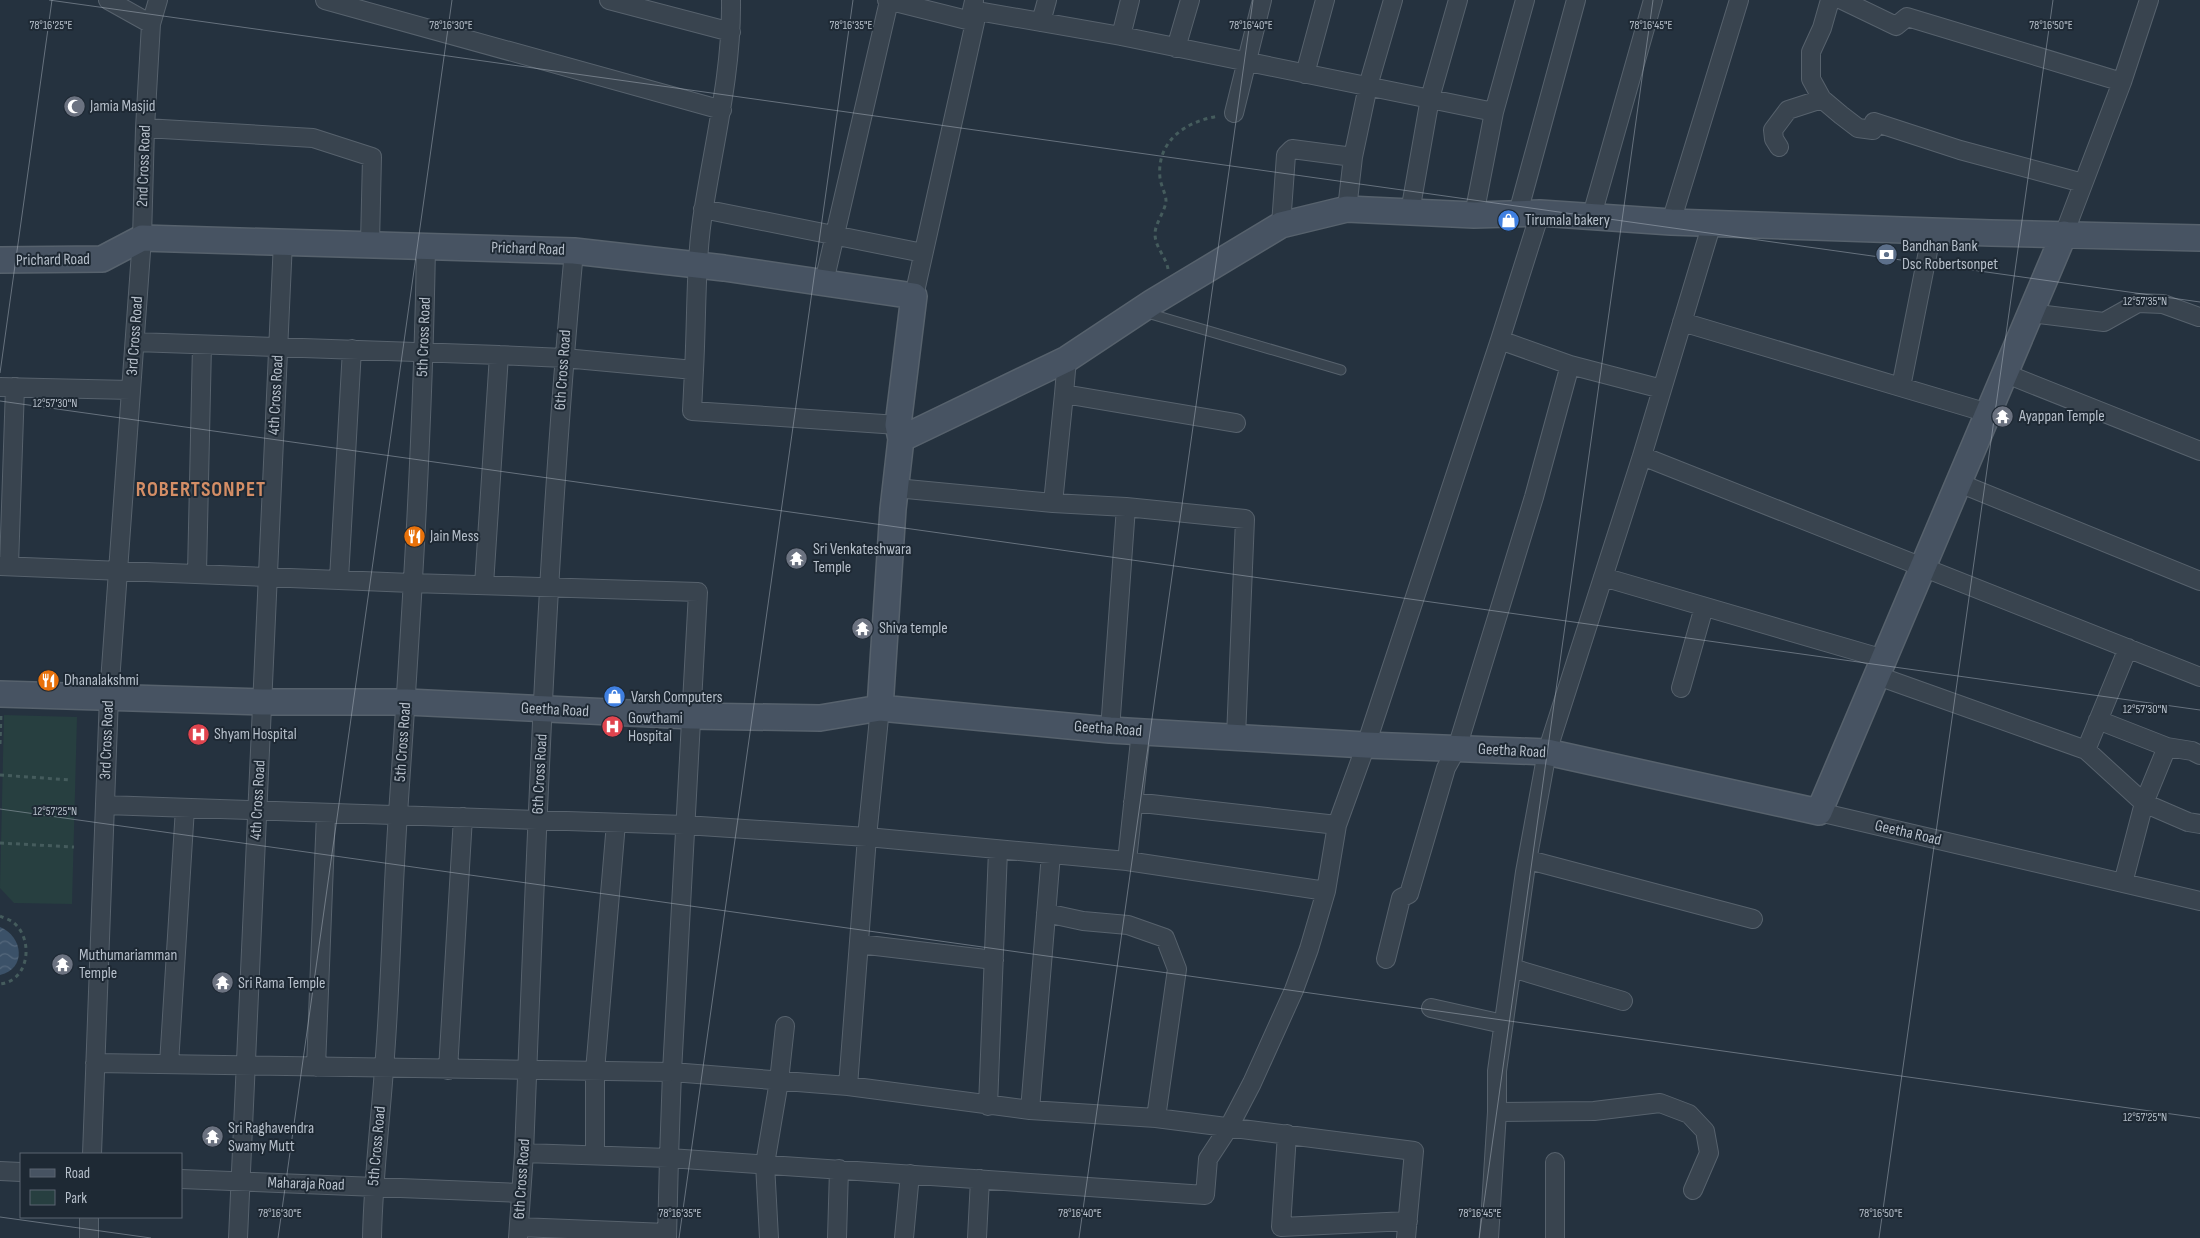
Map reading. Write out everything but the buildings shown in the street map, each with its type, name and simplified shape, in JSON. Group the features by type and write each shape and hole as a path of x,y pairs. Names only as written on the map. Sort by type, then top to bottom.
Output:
{"street":[{"path":"108,0 151,24"},
{"name":"2nd Cross Road","path":"142,238 145,128 151,24 158,0"},
{"path":"325,0 722,110"},
{"path":"609,0 732,32"},
{"path":"731,0 732,32 722,110 703,209 692,411 899,432 1068,359 1139,311 1281,225 1347,209 1474,215 1529,213 1592,215 1671,222 2200,238"},
{"path":"824,282 888,0 974,11 1122,36 1494,112"},
{"path":"1041,22 1047,0"},
{"path":"1122,36 1130,0"},
{"path":"1176,48 1190,0"},
{"path":"1234,113 1262,0"},
{"path":"1305,74 1324,0"},
{"path":"1347,209 1353,158 1368,86 1393,0"},
{"path":"1410,212 1430,98 1458,0"},
{"path":"1474,215 1494,112 1525,0"},
{"path":"524,1153 669,1158 1205,1194 1208,1158 1229,1128 1252,1083 1294,990 1326,891 1337,825 1366,745 1500,340 1576,0"},
{"path":"1592,215 1653,0"},
{"path":"1671,222 1738,0"},
{"path":"1830,0 1822,28 1810,52 1811,79 1822,98 1858,128 1873,130 1874,122 1960,150 2083,182"},
{"path":"1842,0 1896,26 1907,17 2122,82"},
{"path":"1819,812 2064,234 2122,82 2150,0"},
{"path":"848,1086 880,708 899,432 914,296 974,11"},
{"path":"1779,147 1774,139 1773,130 1788,110 1822,98"},
{"path":"145,128 313,138 372,157 370,243"},
{"path":"1281,225 1286,154 1292,148 1353,158"},
{"path":"703,209 923,253"},
{"path":"1489,1238 1497,1112 1497,1071 1547,752 1642,456 1712,223"},
{"path":"1901,387 1932,231"},
{"name":"Prichard Road","path":"0,260 102,259 142,238 426,245 574,251 699,265 914,296"},
{"name":"3rd Cross Road","path":"92,1153 109,696 142,238"},
{"name":"4th Cross Road","path":"238,1238 283,241"},
{"name":"5th Cross Road","path":"372,1238 373,1186 384,1069 406,702 424,352 426,245"},
{"name":"6th Cross Road","path":"518,1233 524,1153 548,587 564,358 574,251"},
{"path":"2030,313 2104,322 2138,303 2163,304 2199,317"},
{"path":"1682,322 1988,413"},
{"path":"1500,340 1570,365 1662,389"},
{"path":"135,342 564,358 694,370"},
{"path":"197,573 202,345"},
{"path":"338,579 352,350"},
{"path":"484,585 499,355"},
{"path":"1053,503 1068,359"},
{"path":"1386,959 1401,898 1409,894 1446,768 1457,748 1531,506 1570,365"},
{"path":"2004,373 2200,451"},
{"path":"131,390 7,387 4,566 411,583 698,592 672,1072 667,1235 518,1233"},
{"path":"1064,394 1236,423"},
{"path":"1642,456 1924,566 2200,677"},
{"path":"1959,483 2200,581"},
{"path":"896,488 1246,519 1236,737"},
{"path":"1110,730 1126,507"},
{"path":"1603,577 1704,607 1881,668 2086,750 2144,803 2188,822 2200,824"},
{"path":"1681,688 1704,607"},
{"path":"2086,750 2128,648"},
{"name":"Geetha Road","path":"1,701 109,696 262,702 406,702 691,716 820,718 880,708 1110,730 1366,745 1547,752 1819,812 2200,901"},
{"path":"2098,720 2167,747 2192,751 2200,755"},
{"path":"1127,860 1141,732"},
{"path":"2123,883 2144,803 2167,747"},
{"path":"1133,802 1337,825"},
{"path":"105,805 685,825 868,837 1127,860 1326,891"},
{"path":"169,1064 184,808"},
{"path":"316,1067 326,813"},
{"path":"448,1070 463,818"},
{"path":"596,1155 595,1071 616,823"},
{"path":"988,1106 998,850"},
{"path":"1030,1110 1051,854"},
{"path":"1529,860 1754,920"},
{"path":"1046,914 1083,921 1128,925 1165,938 1177,969 1156,1118"},
{"path":"859,944 994,960"},
{"path":"1512,968 1623,1001"},
{"path":"1431,1008 1504,1024"},
{"path":"769,1238 765,1164 779,1081 785,1026"},
{"path":"95,1063 672,1072 848,1086 988,1106 1156,1118 1288,1134 1414,1151 1407,1230 1281,1227 1288,1134"},
{"path":"1497,1112 1594,1110 1660,1104 1689,1114 1705,1131 1709,1153 1693,1190"},
{"path":"1555,1162 1555,1238"},
{"path":"837,1238 839,1169"},
{"path":"0,1171 20,1172"},
{"path":"904,1238 910,1174"},
{"name":"Maharaja Road","path":"182,1179 521,1193"},
{"path":"977,1238 980,1179"},
{"path":"89,1218 89,1238"}],"lane":[{"path":"1139,311 1341,370"}],"path":[{"path":"1166,275 1168,268 1158,247 1155,232 1163,214 1166,200 1160,178 1160,159 1170,138 1188,125 1200,119 1234,113"},
{"path":"0,744 1,701"},
{"path":"0,775 71,780"},
{"path":"0,843 74,847"},
{"path":"0,916 14,922 25,937 27,955 20,972 5,983 0,984"}],"green space":[{"path":"4,715 77,717 72,904 14,903 0,888"}],"water":[{"path":"0,927 8,931 13,937 19,952 15,966 9,972 0,975"}],"place":[{"name":"Jamia Masjid","path":"74,106"},
{"name":"Tirumala bakery","path":"1509,220"},
{"name":"Bandhan Bank Dsc Robertsonpet","path":"1886,255"},
{"name":"Ayappan Temple","path":"2003,416"},
{"name":"Jain Mess","path":"414,536"},
{"name":"Sri Venkateshwara Temple","path":"797,558"},
{"name":"Shiva temple","path":"863,628"},
{"name":"Dhanalakshmi","path":"48,680"},
{"name":"Varsh Computers","path":"615,697"},
{"name":"Gowthami Hospital","path":"612,727"},
{"name":"Shyam Hospital","path":"198,734"},
{"name":"Muthumariamman Temple","path":"63,964"},
{"name":"Sri Rama Temple","path":"222,983"},
{"name":"Sri Raghavendra Swamy Mutt","path":"212,1137"}],"district":[{"name":"ROBERTSONPET","path":"201,489"}]}
